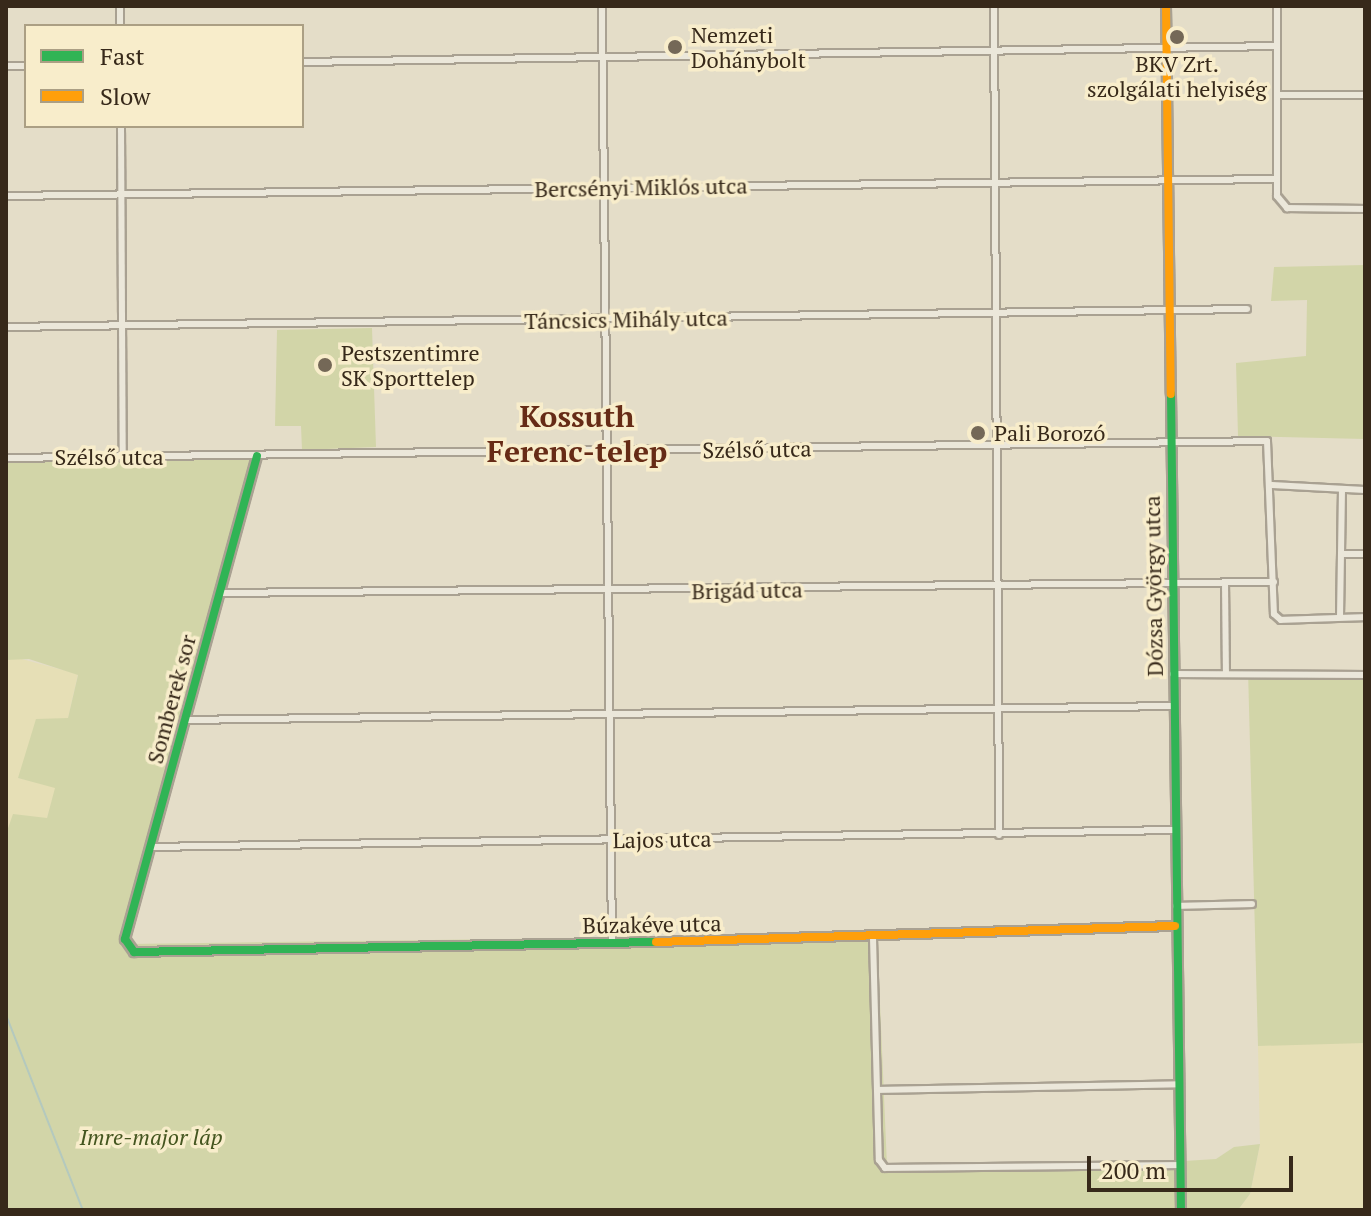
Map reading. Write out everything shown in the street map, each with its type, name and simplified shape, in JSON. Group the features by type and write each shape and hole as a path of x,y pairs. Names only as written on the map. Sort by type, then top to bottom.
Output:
{"street":[{"path":"602,6 612,942"},
{"path":"994,6 999,835"},
{"name":"Dózsa György utca","path":"1166,6 1173,830 1181,1210"},
{"path":"1277,6 1277,196 1287,208 1365,209"},
{"path":"304,62 994,54 1277,46"},
{"path":"1278,95 1365,95"},
{"path":"121,128 123,458"},
{"name":"Bercsényi Miklós utca","path":"6,196 1275,179"},
{"name":"Táncsics Mihály utca","path":"6,327 1247,309"},
{"name":"Szélső utca","path":"6,458 1267,441 1272,485"},
{"name":"Somberek sor","path":"131,951 125,939 257,456"},
{"path":"1365,490 1272,485 1276,618 1330,621 1340,617 1365,617"},
{"path":"1340,617 1342,490"},
{"path":"1341,554 1365,554"},
{"path":"1225,582 1226,674"},
{"name":"Brigád utca","path":"220,593 1274,582"},
{"path":"1172,674 1365,675"},
{"path":"184,720 1172,706"},
{"name":"Lajos utca","path":"150,847 1173,830"},
{"path":"1174,906 1252,904"},
{"name":"Búzakéve utca","path":"131,951 172,954 873,938 1175,926"},
{"path":"873,938 879,1160 892,1172 1179,1165"},
{"path":"878,1090 1179,1084"}],"shaded area":[{"path":"14,657 78,674 68,718 18,778 56,787 47,818 7,834 6,660"},
{"path":"1285,1042 1365,1043 1365,1210 1238,1210 1250,1194 1260,1144 1258,1046"}],"green space":[{"path":"1365,265 1365,439 1238,436 1236,363 1306,356 1307,300 1271,301 1274,267"},
{"name":"Pestszentimre SK Sporttelep","path":"372,328 376,447 302,450 301,426 275,426 277,330"},
{"name":"Imre-major láp","path":"263,450 129,944 877,934 887,1166 1184,1161 1216,1159 1234,1147 1260,1144 1250,1194 1238,1210 6,1210 6,834 13,814 47,818 55,788 18,778 36,719 68,718 78,675 29,659 6,660 6,455"},
{"path":"1248,670 1365,672 1365,1043 1258,1046"}],"waterway":[{"path":"6,1015 83,1210"}],"traffic: fast":[{"path":"1171,394 1181,1210"},
{"path":"257,456 125,939 134,952 656,942"}],"traffic: slow":[{"path":"1166,6 1171,394"},
{"path":"656,942 1175,926"}],"place":[{"name":"BKV Zrt. szolgálati helyiség","path":"1177,37"},
{"name":"Nemzeti Dohánybolt","path":"675,47"},
{"name":"Pestszentimre SK Sporttelep","path":"325,365"},
{"name":"Pali Borozó","path":"978,433"}],"district":[{"name":"Kossuth Ferenc-telep","path":"577,433"}]}
